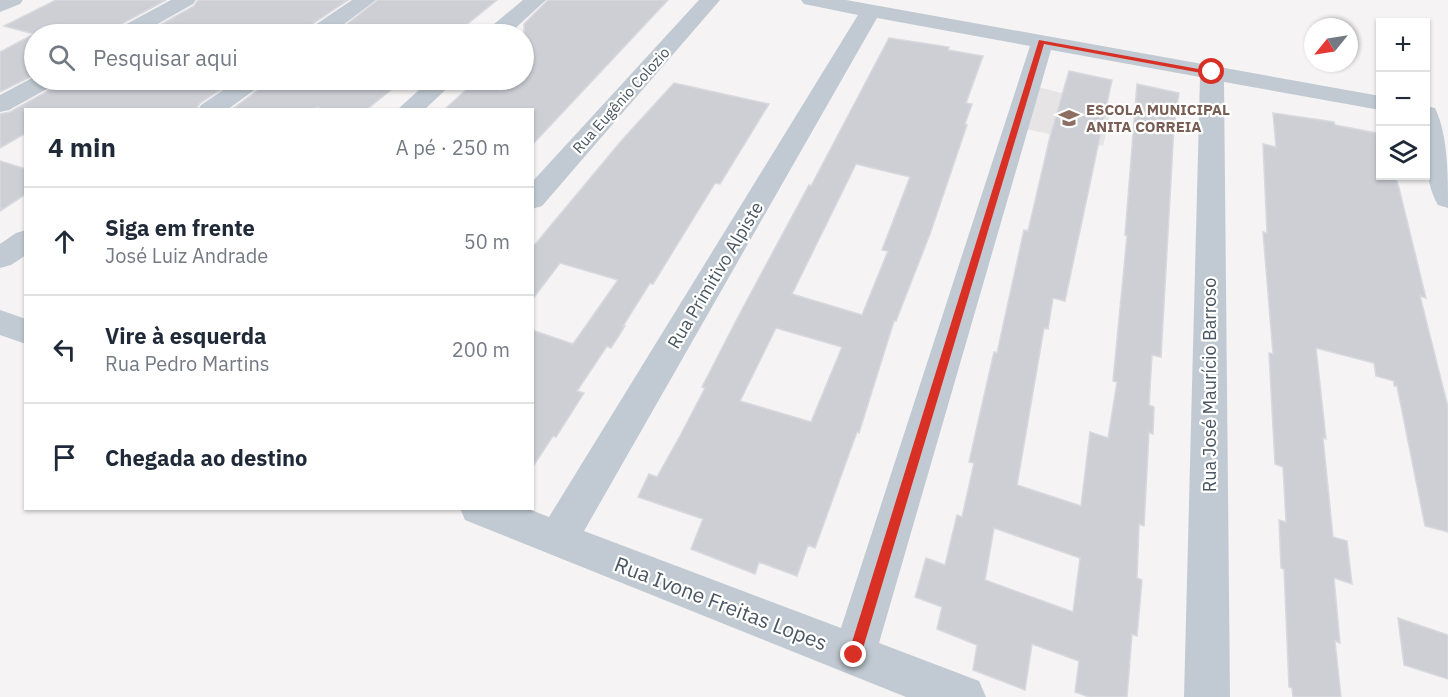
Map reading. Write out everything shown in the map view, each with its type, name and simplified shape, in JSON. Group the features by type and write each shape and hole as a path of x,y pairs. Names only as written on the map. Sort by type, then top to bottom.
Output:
{"street":[{"path":"0,6 13,0"},
{"path":"143,24 186,0"},
{"path":"331,24 366,0"},
{"path":"508,24 536,0"},
{"name":"Rua Eugênio Colozio","path":"534,198 710,0"},
{"path":"811,0 1376,102"},
{"name":"Rua Primitivo Alpiste","path":"558,539 871,11"},
{"path":"854,655 1041,42"},
{"name":"Rua José Maurício Barroso","path":"1207,697 1212,72"},
{"path":"0,105 28,90"},
{"path":"213,108 239,90"},
{"path":"411,108 432,90"},
{"path":"1430,113 1448,115"},
{"path":"1429,126 1448,199"},
{"path":"0,258 24,241"},
{"path":"0,322 24,331"},
{"name":"Rua Ivone Freitas Lopes","path":"484,510 963,697"}],"shaded area":[{"name":"ESCOLA MUNICIPAL ANITA CORREIA","path":"1034,86 1112,106 1103,146 1026,129"}],"building":[{"path":"56,0 166,0 122,24 24,24 24,31 4,26"},
{"path":"198,0 348,0 312,24 162,24 194,6"},
{"path":"378,0 497,0 467,24 347,24"},
{"path":"548,0 668,0 534,143 534,108 446,108 466,90 534,90 534,24 524,24"},
{"path":"889,38 949,47 948,50 983,56 966,103 972,104 965,124 967,125 930,234 896,321 894,321 859,433 857,432 815,548 808,545 797,576 759,562 755,574 691,549 703,519 638,497 649,474 657,477 681,434 739,315 809,185 811,186","holes":["856,164 910,177 882,250 888,251 862,315 792,294","776,328 842,347 811,422 740,401"]},
{"path":"24,39 24,80 0,92 0,52"},
{"path":"1069,71 1112,80 1065,301 1053,298 1048,329 1044,328 1017,485 1081,506 1090,432 1108,438 1117,382 1113,381 1127,236 1125,235 1137,84 1179,93 1174,126 1161,357 1152,355 1149,405 1154,407 1153,434 1149,432 1144,526 1139,524 1137,578 1142,580 1137,636 1132,634 1127,697 1089,697 1075,692 1079,661 1032,644 1025,690 973,670 977,645 937,629 942,607 915,597 926,558 945,565 957,515 962,517 974,463 969,462 994,352 997,353 1024,230 1028,231 1050,137","holes":["994,528 1080,558 1073,612 985,580"]},
{"path":"674,83 769,104 720,184 715,183 653,284 650,283 611,348 607,346 577,391 584,393 556,437 553,436 534,465 534,331 573,344 618,280 560,263 534,297 534,246 622,140"},
{"path":"50,90 220,90 200,103 197,108 24,108 24,134 0,148 0,114 10,112"},
{"path":"258,90 391,90 368,108 234,108"},
{"path":"1273,113 1334,122 1335,125 1376,133 1376,180 1396,180 1399,188 1426,298 1420,296 1448,407 1448,532 1425,526 1397,386 1394,386 1394,381 1376,376 1374,363 1316,348 1326,439 1323,438 1333,537 1347,541 1352,584 1334,578 1340,643 1335,641 1341,697 1293,697 1292,688 1289,687 1284,569 1281,568 1279,520 1286,522 1283,467 1275,464 1269,353 1273,354 1263,232 1267,233 1263,144 1276,147"},
{"path":"0,161 24,168 24,195 0,211"},
{"path":"1398,618 1448,635 1448,679 1404,665"}],"place":[{"name":"ESCOLA MUNICIPAL ANITA CORREIA","path":"1069,118"}],"route":[{"path":"854,655 1041,42 1212,72"}]}
